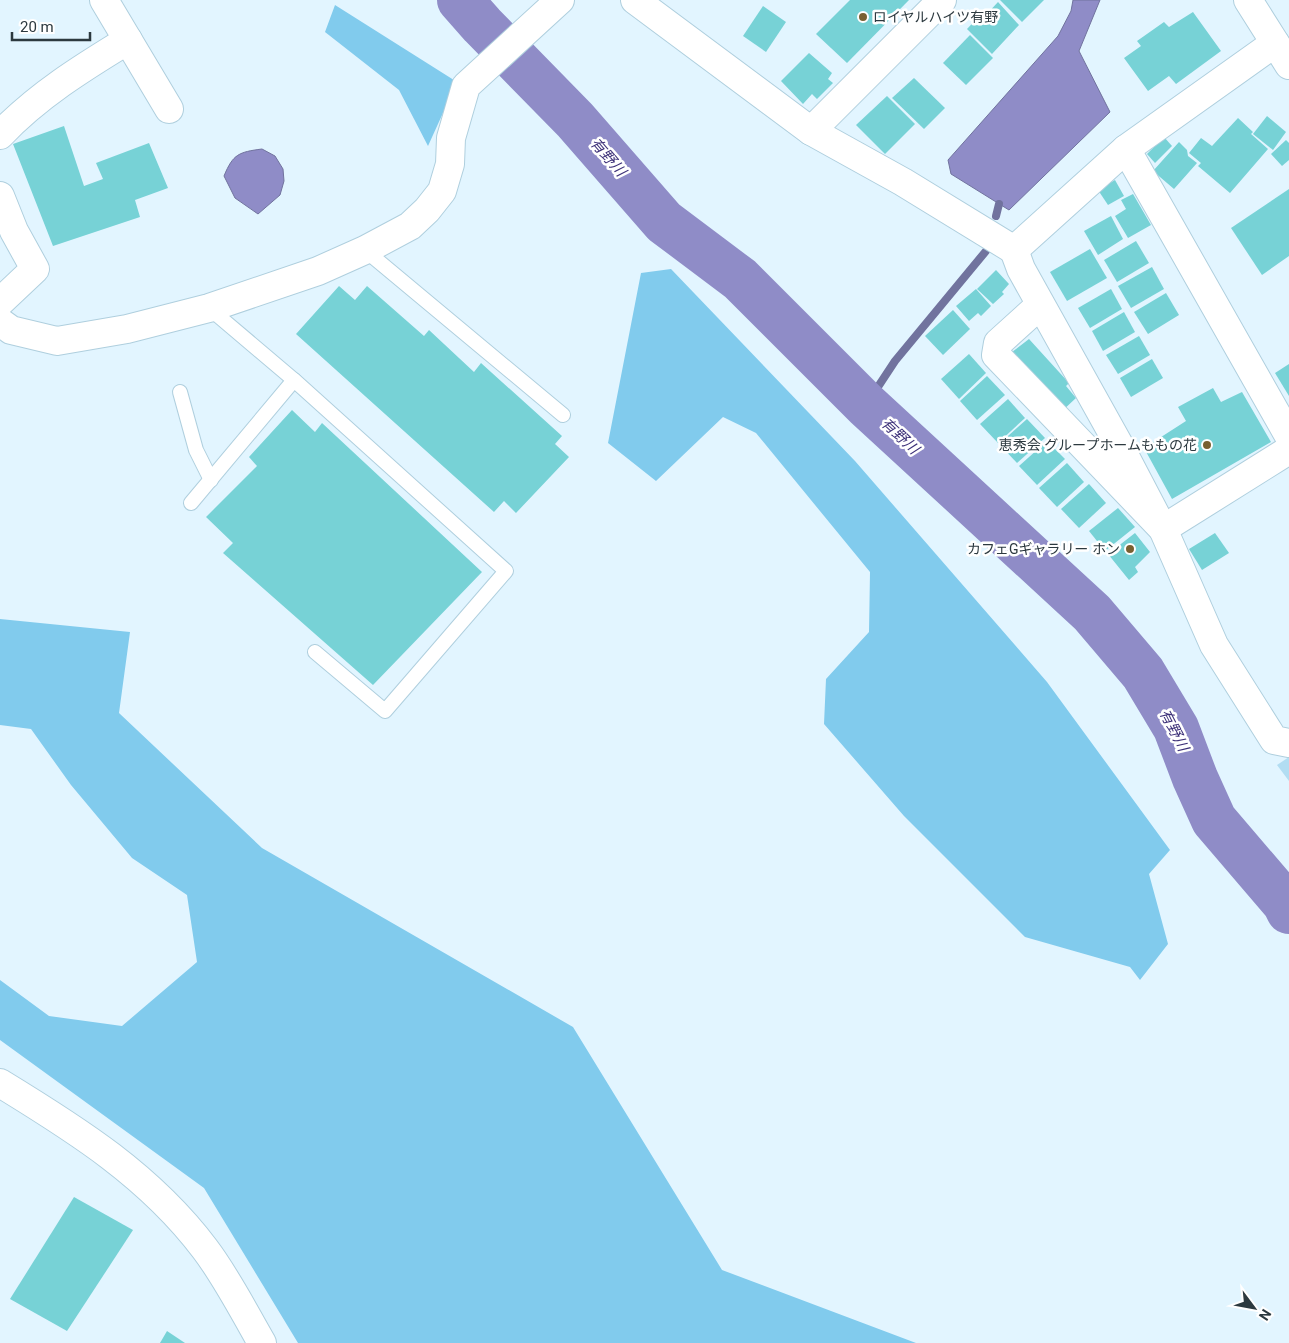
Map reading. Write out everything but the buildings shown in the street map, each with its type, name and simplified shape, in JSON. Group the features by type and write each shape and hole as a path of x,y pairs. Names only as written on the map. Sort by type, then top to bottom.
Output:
{"street":[{"path":"104,0 169,109"},
{"path":"0,322 11,330 57,341 127,329 209,308 318,271 365,250 410,226 442,192 450,164 451,138 466,86 560,0"},
{"path":"635,0 811,131 903,182 1014,250 1021,269 1040,305 1106,420 1163,529 1214,645 1274,740 1289,743"},
{"path":"811,131 942,0"},
{"path":"1014,250 1126,149 1282,54 1248,0"},
{"path":"0,135 16,117 64,80 128,40"},
{"path":"1126,149 1289,436"},
{"path":"0,196 14,231 35,269 0,302"},
{"path":"1040,305 998,343 996,355 1163,529"},
{"path":"1082,443 1106,420"},
{"path":"1163,529 1289,450"},
{"path":"0,1083 99,1146 136,1176 172,1210 206,1249 262,1343"}],"lane":[{"path":"365,250 563,415"},
{"path":"209,308 294,380 506,571 385,711 315,652"},
{"path":"191,503 294,380"},
{"path":"180,392 196,450 211,480"}],"shaded area":[{"path":"1073,0 1100,0 1079,51 1110,112 1009,210 951,174 948,160 1058,36 1071,11"},
{"path":"335,5 457,82 428,146 399,90 325,32"},
{"path":"262,149 275,156 283,169 284,181 280,195 258,214 235,198 224,176 230,163 238,155"},
{"path":"671,269 855,461 1047,682 1170,850 1149,874 1168,944 1140,980 1130,967 1025,937 904,816 824,724 826,679 869,632 870,572 756,433 723,417 656,481 608,443 641,273"},
{"path":"0,619 130,632 119,713 262,848 573,1027 722,1270 916,1343 298,1343 204,1188 0,1040 0,980 49,1016 122,1026 197,962 187,895 132,858 71,785 31,729 0,725"},
{"path":"1289,757 1289,781 1277,765"}],"waterway":[{"name":"有野川","path":"460,0 575,120 664,222 740,279 866,405 1092,613 1143,673 1176,728 1195,778 1214,820 1285,903 1289,911"},
{"path":"996,216 999,204"},
{"path":"866,405 895,361 986,251"}],"place":[{"name":"ロイヤルハイツ有野","path":"863,17"},
{"name":"恵秀会 グループホームももの花","path":"1207,445"},
{"name":"カフェGギャラリー ホン","path":"1130,549"}]}
